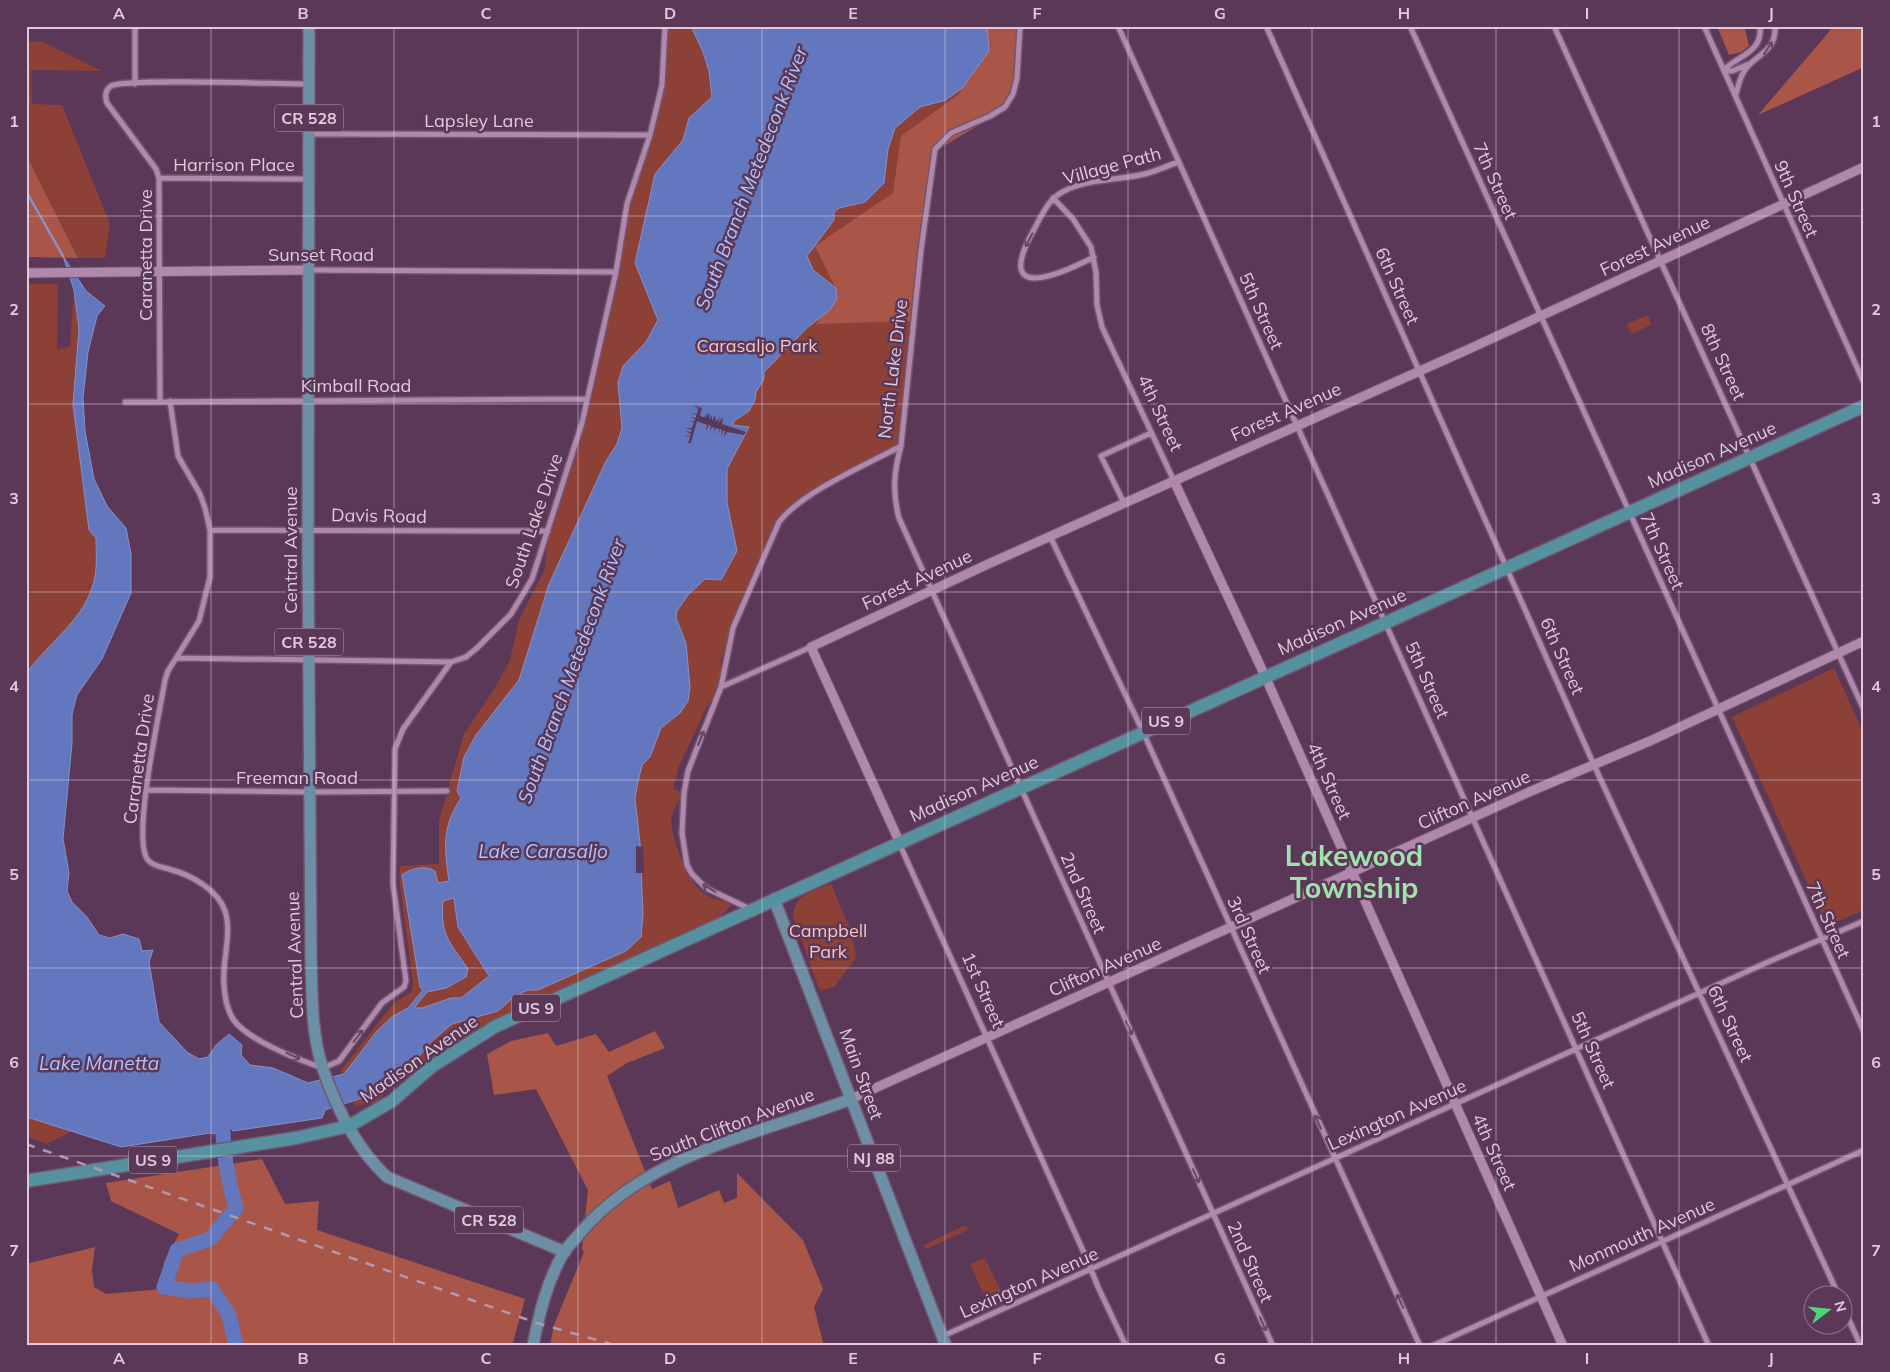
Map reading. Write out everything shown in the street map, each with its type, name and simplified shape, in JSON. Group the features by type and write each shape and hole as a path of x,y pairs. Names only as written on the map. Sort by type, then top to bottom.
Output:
{"highway":[{"name":"Madison Avenue","path":"26,1180 296,1138 348,1124 392,1101 431,1067 496,1026 1507,566 1864,406"}],"main road":[{"name":"Central Avenue","path":"309,26 308,529 312,998 323,1069 348,1124"},
{"name":"Main Street","path":"774,899 944,1341"},
{"name":"South Clifton Avenue","path":"533,1346 543,1301 565,1252 600,1212 626,1189 645,1177 702,1152 851,1099"},
{"name":"CR 528","path":"348,1124 374,1164 387,1176 565,1252"}],"street":[{"path":"135,26 135,84"},
{"name":"South Lake Drive","path":"323,1069 339,1061 382,1003 404,987 406,981 393,884 395,749 403,729 451,662 466,657 477,648 522,600 532,579 582,423 616,272 627,204 650,135 662,85 665,26"},
{"name":"North Lake Drive","path":"752,910 706,888 698,881 688,865 684,851 682,813 688,771 721,687 733,628 779,522 788,512 824,488 901,446 921,250 935,150 951,133 990,116 1005,107 1013,94 1017,78 1020,26"},
{"name":"5th Street","path":"1118,26 1578,1049 1709,1346"},
{"name":"6th Street","path":"1266,26 1594,764 1833,1284"},
{"name":"7th Street","path":"1410,26 1864,1032"},
{"name":"8th Street","path":"1554,26 1751,457 1864,710"},
{"name":"9th Street","path":"1704,26 1864,383"},
{"path":"1724,70 1731,62 1753,50 1760,38 1760,26"},
{"path":"1724,70 1732,71 1750,64 1767,51 1775,26"},
{"path":"1736,95 1741,77 1750,64"},
{"name":"Caranetta Drive","path":"160,401 159,178 156,169 113,112 105,97 107,90 112,85 135,84 308,84"},
{"name":"Lapsley Lane","path":"309,134 650,135"},
{"name":"Village Path","path":"1094,257 1064,272 1041,279 1031,279 1023,274 1021,266 1023,252 1043,212 1053,198 1087,184 1142,175 1179,162"},
{"name":"Forest Avenue","path":"721,687 1050,536 1541,316 1864,167"},
{"name":"Harrison Place","path":"159,178 309,179"},
{"name":"Village Path","path":"1053,198 1073,219 1091,247 1094,257 1097,305 1102,327 1109,343"},
{"name":"Sunset Road","path":"26,273 310,270 616,272"},
{"name":"4th Street","path":"1109,343 1265,676 1563,1346"},
{"name":"Kimball Road","path":"125,402 587,399"},
{"name":"Caranetta Drive","path":"170,401 178,456 200,494 210,530 210,577 199,621 165,680 146,790 142,847 147,859 155,865 190,877 210,890 225,909 227,926 224,987 227,1003 233,1018 264,1043 323,1069"},
{"path":"1124,503 1101,456 1152,433"},
{"name":"2nd Street","path":"901,446 894,468 893,498 899,518 1273,1346"},
{"name":"Davis Road","path":"210,530 548,531"},
{"name":"3rd Street","path":"1050,536 1143,732 1420,1346"},
{"name":"Clifton Avenue","path":"851,1099 1718,709 1864,641"},
{"name":"1st Street","path":"811,647 1126,1346"},
{"path":"177,658 451,662"},
{"name":"Freeman Road","path":"146,790 309,792 447,790"},
{"name":"Lexington Avenue","path":"944,1341 1092,1269 1864,921"},
{"name":"Monmouth Avenue","path":"1432,1346 1864,1150"},
{"path":"1852,1327 1861,1346"}],"green space":[{"name":"Lake Carasaljo","path":"665,26 1020,26 1017,78 1005,107 935,149 901,446 853,470 819,490 803,500 779,522 721,660 721,687 706,708 679,766 673,789 684,793 672,813 671,821 673,835 685,868 690,878 703,893 723,901 735,901 720,917 479,1030 434,1054 401,1079 375,1103 355,1106 341,1079 341,1070 394,1003 411,992 413,984 399,878 400,866 439,864 439,820 464,734 495,688 510,660 519,620 545,569 548,531 582,423 616,272 627,204 662,85"},
{"path":"26,41 43,42 102,71 31,70 32,104 62,105 110,224 105,258 78,258 26,155"},
{"path":"26,284 58,284 57,350 70,346 74,290 79,329 79,450 89,530 96,538 96,569 92,588 80,612 26,674"},
{"path":"1648,315 1651,325 1631,334 1627,324"},
{"path":"1834,668 1864,734 1864,910 1827,926 1732,717"},
{"name":"Campbell Park","path":"831,884 852,933 856,958 834,987 820,991 793,917 794,909 800,899 811,892"},
{"path":"26,1100 72,1131 47,1144 26,1136"},
{"path":"966,1225 968,1230 926,1249 924,1245"},
{"path":"985,1258 1004,1297 988,1304 970,1264"}],"shaded area":[{"path":"981,26 1017,26 1013,82 1002,111 932,153 913,321 816,324 838,293 815,246 893,193 901,136 958,95 987,45"},
{"path":"1717,26 1744,26 1749,46 1741,52 1729,55"},
{"path":"1834,26 1864,26 1864,67 1758,115"},
{"path":"26,155 78,258 26,257"},
{"path":"655,1031 665,1048 627,1063 607,1076 652,1189 670,1181 678,1208 719,1190 724,1203 737,1198 737,1173 803,1240 823,1289 814,1307 824,1346 550,1346 554,1325 584,1252 582,1249 588,1190 536,1089 494,1095 487,1054 511,1041 548,1033 556,1046 596,1034 609,1052"},
{"path":"262,1159 285,1204 319,1201 317,1230 525,1299 512,1346 26,1346 26,1264 95,1247 92,1270 94,1287 106,1294 161,1289 164,1262 179,1234 111,1201 106,1183"}],"water":[{"name":"Lake Carasaljo","path":"691,26 987,26 989,51 962,88 946,100 920,107 895,128 888,149 884,183 865,202 839,208 834,212 834,220 807,256 813,270 836,288 837,298 830,310 808,327 764,372 764,379 756,392 755,400 749,411 734,421 733,425 749,427 727,469 727,502 737,551 721,580 705,579 688,595 677,611 676,618 686,643 690,687 688,701 680,713 661,728 650,757 642,765 635,798 640,843 643,914 641,937 626,951 538,990 528,990 515,996 498,1011 452,1024 432,1041 416,1060 380,1087 362,1098 325,1110 322,1118 233,1131 229,1126 222,1125 215,1134 210,1133 121,1147 30,1118 26,1115 26,674 80,612 92,588 96,563 96,538 89,530 73,404 79,329 74,290 63,256 86,291 105,306 97,316 88,352 83,398 85,431 94,479 107,506 126,528 131,554 131,593 102,659 77,695 72,714 72,743 63,839 69,873 67,891 72,902 87,917 99,935 110,938 123,934 139,939 142,951 153,950 149,962 159,1022 187,1052 199,1059 208,1057 216,1045 229,1034 242,1045 241,1055 250,1065 273,1068 308,1083 344,1074 377,1031 393,1016 408,1008 423,990 420,987 402,875 414,869 427,868 435,871 438,883 449,881 446,838 450,818 461,798 457,791 464,757 476,735 519,680 549,584 606,461 617,444 622,428 618,383 623,366 646,342 658,320 635,263 655,174 683,140 689,118 712,97 709,71","holes":["454,898 458,927 489,976 461,998 451,998 422,1008 414,1008 427,992 446,988 466,977 468,969 451,945 445,931 442,913 443,901"]}],"pier":[{"path":"693,405 702,408 700,415 702,417 705,417 708,412 706,418 709,413 710,420 712,414 712,421 715,415 716,422 720,416 718,423 723,417 722,424 746,432 744,435 727,432 724,437 725,431 723,431 721,436 722,430 720,429 718,435 719,429 716,428 713,433 715,428 712,427 710,432 711,426 709,425 706,431 707,425 697,421 691,443 688,443 690,437 684,435 690,436 691,434 685,431 691,432 692,430 686,428 692,428 694,422 689,421 694,421 695,419 690,417 696,418 696,415 691,413 697,414 698,408"},
{"path":"636,846 643,847 644,873 636,873"}],"waterway":[{"path":"26,191 63,256"},
{"name":"South Branch Metedeconk River","path":"223,1105 225,1157 236,1208 210,1239 177,1250 164,1287 191,1291 212,1289 229,1315 236,1346"}],"railway":[{"path":"26,1144 537,1323 618,1346"}],"district":[{"name":"Lakewood Township","path":"1354,872"}],"park label":[{"name":"Carasaljo Park","path":"757,346"}],"water label":[{"name":"Lake Manetta","path":"99,1063"}]}
